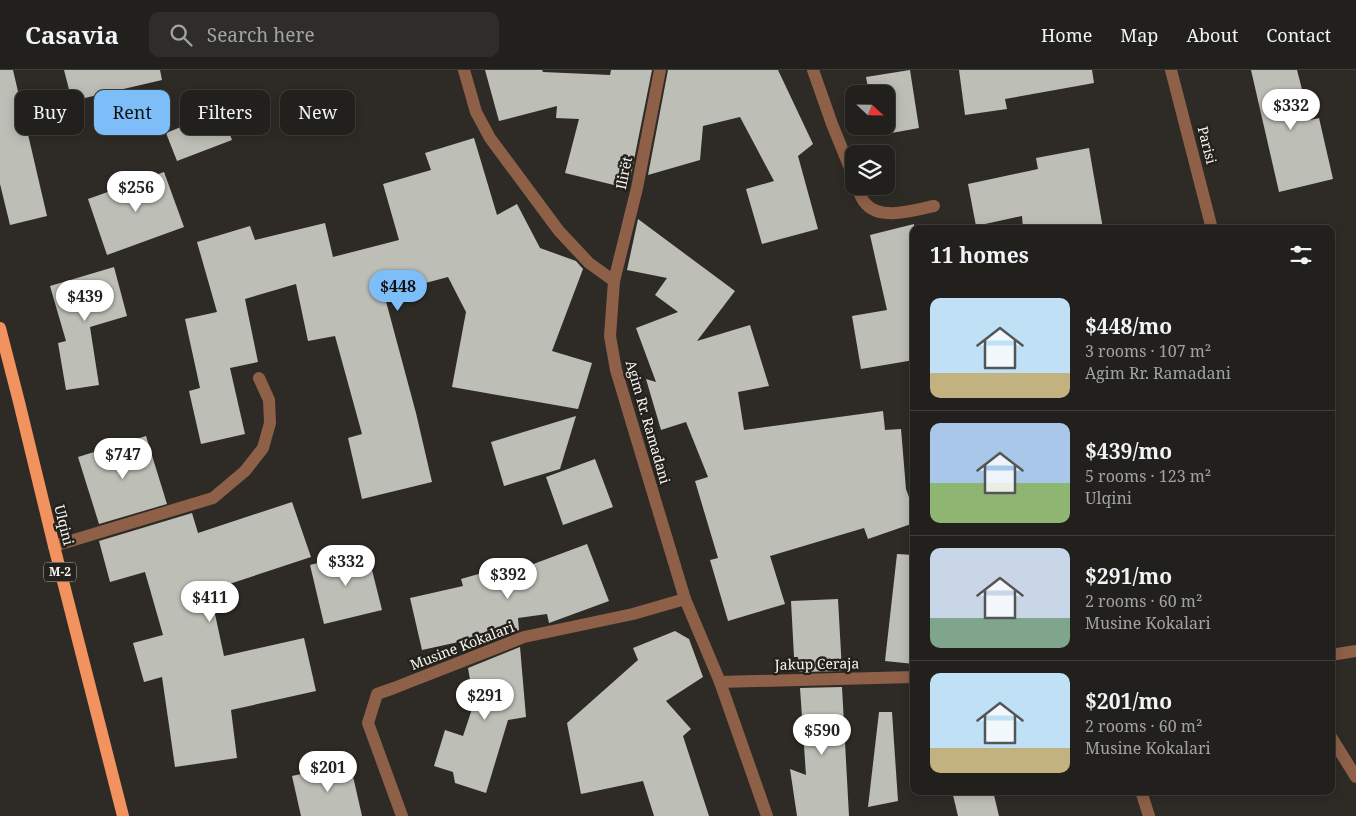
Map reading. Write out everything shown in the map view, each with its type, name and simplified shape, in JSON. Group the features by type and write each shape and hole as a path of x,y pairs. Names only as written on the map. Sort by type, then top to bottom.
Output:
{"main road":[{"name":"Ulqini","path":"0,328 123,816"}],"street":[{"path":"464,70 476,112 490,138 559,231 589,263 614,281"},
{"name":"Ilirët","path":"614,281 637,188 660,70"},
{"path":"813,70 845,156"},
{"name":"Parisi","path":"1171,70 1211,225"},
{"path":"860,195 866,205 879,212 899,213 934,206"},
{"name":"Agim Rr. Ramadani","path":"614,281 610,336 616,370 685,599 720,682 767,816"},
{"path":"54,546 213,498 245,471 263,448 270,423 269,400 259,378"},
{"name":"Musine Kokalari","path":"402,816 368,723 377,694 524,637 633,614 685,599"},
{"path":"1335,654 1356,651"},
{"name":"Jakup Ceraja","path":"720,682 910,677"},
{"path":"1335,744 1356,778"},
{"path":"1142,795 1150,816"}],"building":[{"path":"0,70 13,70 18,90 15,90 15,135 28,135 47,216 10,225 0,184"},
{"path":"64,70 160,70 162,80 119,90 94,90 94,96 84,98 84,90 69,90"},
{"path":"485,70 542,70 543,72 610,75 611,70 652,70 630,180 614,185 565,173 579,119 556,118 557,106 499,121"},
{"path":"668,70 778,70 813,144 798,156 818,229 762,244 746,189 774,181 740,117 703,126 700,160 648,175"},
{"path":"910,70 919,128 895,132 895,85 867,85 866,77"},
{"path":"959,70 1092,70 1094,83 1005,99 1007,109 965,115"},
{"path":"1251,70 1297,70 1310,120 1319,118 1333,179 1279,192"},
{"path":"180,127 180,135 230,135 232,140 177,161 167,135 170,135 170,131"},
{"path":"474,138 497,215 517,204 540,248 576,261 583,269 552,351 592,363 578,409 452,387 466,312 448,277 384,294 416,413 432,482 362,499 348,438 362,434 335,336 308,341 296,284 245,299 258,362 230,368 245,434 201,444 189,391 200,388 185,319 217,312 197,242 250,226 255,240 325,223 333,257 399,240 383,184 431,170 425,153"},
{"path":"1089,148 1102,225 1023,225 1022,216 976,225 968,184 1038,169 1036,158"},
{"path":"164,172 184,227 107,255 88,199"},
{"path":"638,219 735,291 697,341 750,325 769,386 738,392 744,430 883,411 885,430 901,429 906,489 910,500 910,524 868,539 864,528 770,556 785,604 728,621 710,560 718,558 695,481 708,477 686,422 661,430 646,379 656,382 636,328 678,312 655,295 667,278 627,270"},
{"path":"910,225 910,361 861,369 852,316 887,310 870,235"},
{"path":"114,267 127,316 90,327 99,385 66,390 58,343 66,341 50,286"},
{"path":"576,416 560,469 504,486 491,442"},
{"path":"146,436 167,504 99,524 78,457"},
{"path":"595,459 613,507 563,525 546,477"},
{"path":"292,502 311,557 214,589 217,598 212,600 224,656 304,638 316,691 231,710 237,758 175,767 162,677 144,682 133,643 163,635 145,572 110,582 99,541 192,513 198,533"},
{"path":"587,544 609,601 549,623 547,614 518,618 519,630 465,651 463,641 422,650 410,598 463,586 461,579 510,565 512,572"},
{"path":"367,550 382,610 324,624 310,565"},
{"path":"897,554 910,555 910,664 885,661"},
{"path":"838,599 842,671 799,672 798,657 794,657 791,601"},
{"path":"675,631 689,639 703,677 666,701 691,729 683,736 709,816 654,816 643,781 581,794 567,723 638,660 633,648"},
{"path":"520,647 526,717 508,720 486,793 455,783 453,772 434,766 445,730 463,736 474,703 468,668"},
{"path":"842,687 849,816 797,816 790,769 806,775 800,688"},
{"path":"879,712 892,712 898,801 868,807"},
{"path":"350,763 362,816 301,816 292,776"},
{"path":"953,795 994,795 999,816 958,816"}]}
